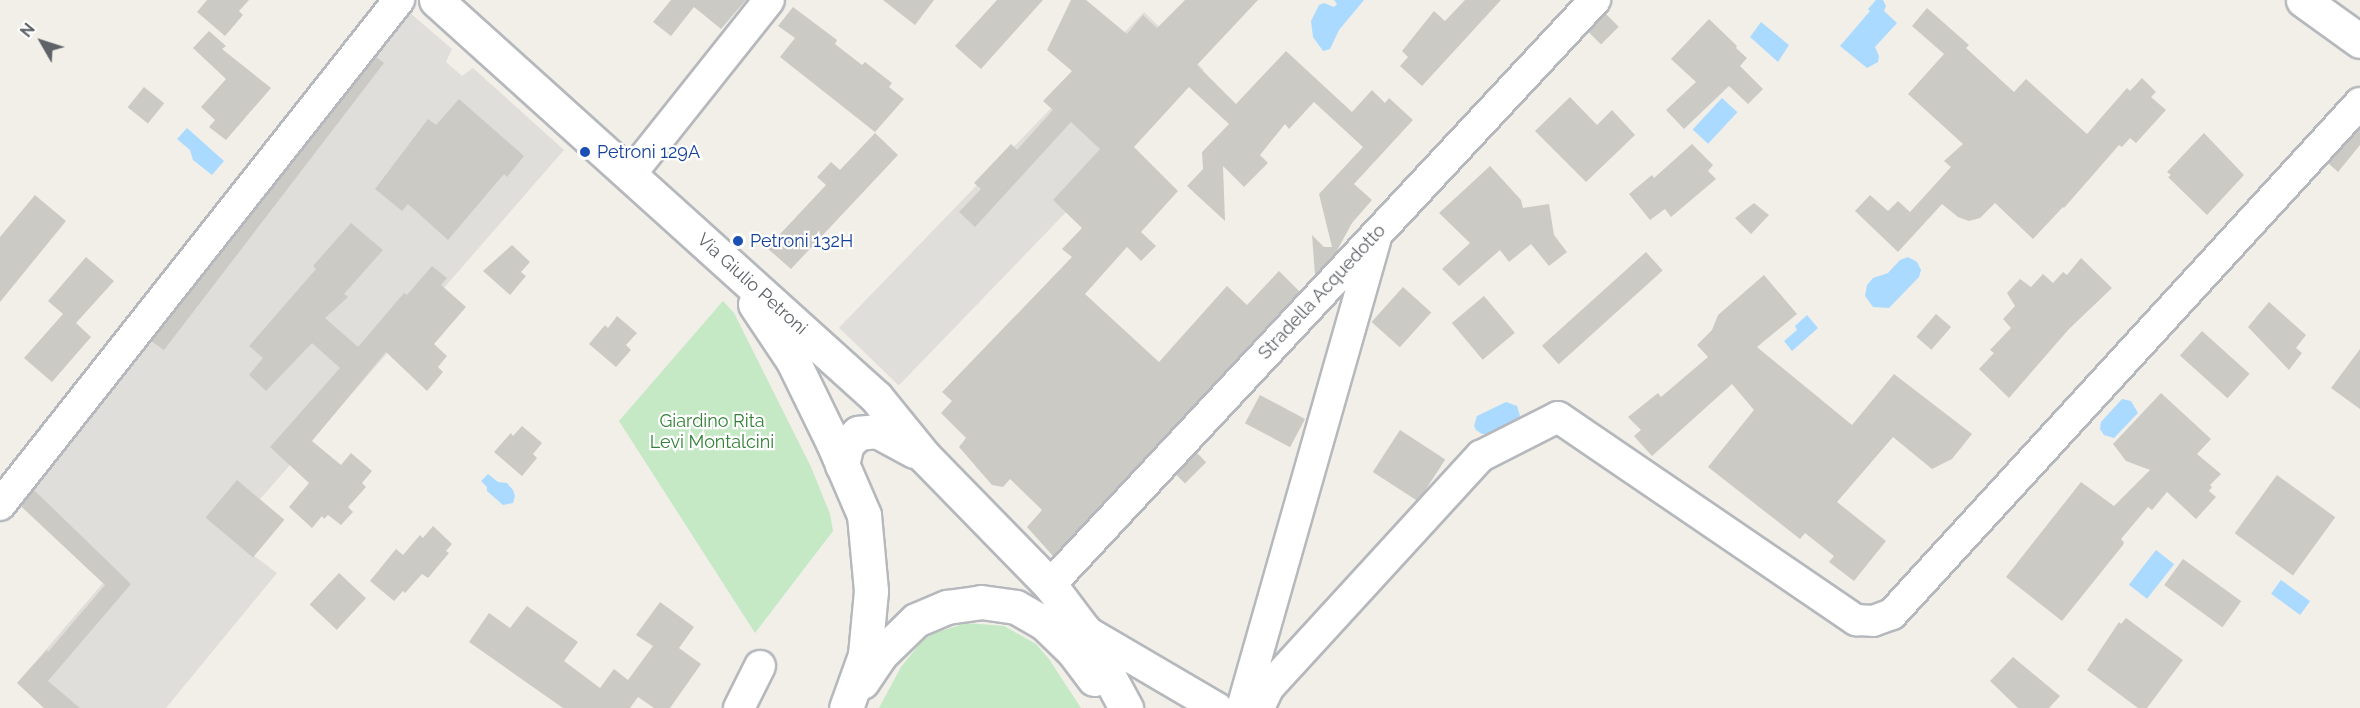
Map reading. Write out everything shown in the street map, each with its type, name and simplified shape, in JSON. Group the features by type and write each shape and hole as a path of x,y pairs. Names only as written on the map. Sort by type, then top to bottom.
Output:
{"street":[{"path":"0,505 399,0"},
{"name":"Via Giulio Petroni","path":"436,0 876,397 924,456 1050,585 1084,630 1126,708"},
{"path":"630,175 769,0"},
{"name":"Stradella Acquedotto","path":"1050,585 1595,0"},
{"path":"2303,0 2360,41"},
{"path":"1259,708 1269,687 1481,456 1558,417 1856,620 1873,621 1892,614 2360,103"},
{"path":"1242,708 1376,234"},
{"path":"730,264 793,361 864,515 872,591 865,655 847,706"},
{"path":"842,465 847,444 858,433 877,431 924,456"},
{"path":"847,706 880,655 916,620 947,607 981,602 1016,608 1044,623 1073,651 1116,708"},
{"path":"1084,630 1217,708"},
{"path":"739,708 760,666"}],"shaded area":[{"path":"409,12 452,49 446,62 462,76 473,68 564,150 228,536 277,573 166,708 44,708 17,683 103,583 14,500 397,13"},
{"path":"1144,12 1204,70 899,385 839,328"}],"green space":[{"name":"Giardino Rita Levi Montalcini","path":"723,301 734,313 811,467 830,514 833,531 755,633 619,421"},
{"path":"967,623 1004,626 1036,644 1049,659 1081,708 879,708 901,667 922,641 934,633"}],"water":[{"path":"1334,0 1364,0 1339,30 1330,49 1323,51 1313,37 1311,21 1319,5 1324,3 1334,7 1337,4"},
{"path":"1876,0 1883,0 1886,6 1884,11 1897,23 1875,47 1879,56 1878,62 1867,68 1840,46 1870,11 1868,9"},
{"path":"1761,22 1789,45 1778,62 1750,37"},
{"path":"1722,98 1737,112 1708,144 1693,129"},
{"path":"187,128 224,161 212,175 193,160 190,150 177,139"},
{"path":"1908,257 1917,262 1921,270 1919,277 1889,308 1873,307 1865,296 1867,285 1873,278 1888,273 1900,260"},
{"path":"1807,315 1818,328 1792,351 1784,341 1797,330 1795,326"},
{"path":"2122,399 2131,401 2138,413 2114,438 2104,435 2100,429 2101,422"},
{"path":"1506,402 1517,406 1520,416 1516,423 1492,434 1482,434 1476,430 1474,426 1477,416"},
{"path":"488,474 498,482 507,483 515,496 513,503 503,505 487,491 487,487 481,481"},
{"path":"2156,550 2174,564 2147,599 2129,585"},
{"path":"2281,580 2310,601 2300,615 2271,594"}],"building":[{"path":"207,0 249,0 239,11 243,15 225,36 197,12"},
{"path":"671,0 746,0 721,29 694,7 671,36 653,22"},
{"path":"883,0 934,0 915,25"},
{"path":"997,0 1043,0 981,69 955,46"},
{"path":"1071,0 1086,0 1127,34 1143,15 1157,28 1185,0 1258,0 1197,65 1236,104 1286,51 1352,112 1372,90 1385,103 1389,98 1413,120 1354,184 1372,200 1352,223 1335,254 1315,275 1312,235 1324,247 1332,247 1319,194 1363,147 1314,102 1289,129 1285,124 1260,155 1268,163 1244,187 1223,166 1225,221 1187,186 1203,169 1202,152 1229,124 1189,87 1134,147 1178,191 1141,232 1156,246 1141,261 1127,247 1085,294 1159,362 1227,286 1247,305 1279,271 1300,292 1053,556 1027,527 1042,510 1010,479 1003,487 992,485 959,447 966,438 941,413 952,401 942,392 1072,257 1062,249 1082,228 1053,200 1100,149 1071,122 975,227 959,212 981,189 974,183 1011,144 1017,150 1053,110 1043,101 1072,71 1047,50"},
{"path":"1465,0 1501,0 1422,86 1400,66 1408,57 1402,51 1434,11 1445,21"},
{"path":"793,7 837,40 835,44 862,65 865,62 892,83 889,87 904,99 875,132 780,57 795,38 778,26"},
{"path":"1927,8 1969,45 1966,48 2014,92 2026,79 2087,134 2127,88 2130,91 2142,78 2156,92 2151,97 2166,110 2136,143 2130,138 2122,147 2119,145 2064,208 2033,239 1995,203 1980,218 1969,221 1958,217 1942,204 1898,252 1855,211 1870,195 1888,211 1898,201 1910,212 1951,167 1944,161 1963,144 1908,94 1944,54 1912,26"},
{"path":"1606,14 1619,27 1601,44 1588,32"},
{"path":"1709,19 1747,58 1740,66 1763,89 1748,104 1729,86 1684,129 1666,110 1696,82 1671,59"},
{"path":"209,31 226,46 222,49 271,88 226,140 209,127 215,120 201,107 226,79 193,48"},
{"path":"376,57 384,63 164,350 151,341"},
{"path":"144,87 164,103 148,124 128,107"},
{"path":"1570,97 1597,125 1612,110 1635,135 1586,182 1535,131"},
{"path":"459,99 524,156 507,177 504,174 448,240 408,204 402,211 375,189 428,119 436,125"},
{"path":"2360,129 2360,145 2338,172 2328,163"},
{"path":"875,133 898,155 791,269 767,248 826,185 817,177 831,162 840,170"},
{"path":"2204,133 2244,175 2207,215 2168,177 2171,175 2167,172"},
{"path":"1692,144 1713,165 1708,171 1716,179 1671,217 1665,209 1650,220 1629,194 1652,175 1654,178"},
{"path":"1490,166 1521,200 1523,208 1549,204 1554,235 1567,252 1549,266 1531,244 1509,262 1500,250 1459,286 1442,269 1470,243 1439,213"},
{"path":"35,195 66,221 0,302 0,237"},
{"path":"1754,203 1769,215 1751,234 1735,218"},
{"path":"351,223 383,250 344,294 348,297 325,318 358,347 404,293 407,295 432,266 447,278 441,285 466,307 434,344 447,356 438,367 443,372 427,391 386,352 312,441 341,465 351,453 372,471 362,483 366,487 348,507 353,512 341,525 328,515 324,519 322,516 312,528 289,507 309,483 270,447 340,368 312,343 266,391 249,375 263,358 249,346 316,269 313,266"},
{"path":"512,245 530,262 521,272 526,276 510,295 483,271"},
{"path":"1646,252 1663,271 1559,364 1542,346"},
{"path":"86,257 114,281 76,323 91,337 52,382 24,358 63,314 48,301"},
{"path":"2081,258 2112,288 2069,329 2009,398 1979,369 1994,353 1990,350 2011,328 2003,319 2015,306 2007,293 2020,279 2031,287 2043,274 2053,283 2063,272 2067,275"},
{"path":"1764,275 1797,314 1757,347 1852,425 1894,374 1972,434 1952,459 1932,469 1893,437 1837,502 1886,541 1854,581 1829,562 1834,556 1805,533 1800,539 1708,467 1754,410 1732,384 1652,456 1634,436 1641,430 1628,417 1658,393 1661,397 1708,357 1697,345 1712,330 1718,315"},
{"path":"1403,287 1431,312 1400,347 1372,322"},
{"path":"1484,296 1515,333 1483,360 1452,323"},
{"path":"2269,302 2306,335 2296,348 2302,353 2289,370 2248,327"},
{"path":"1936,314 1951,327 1931,350 1916,337"},
{"path":"617,316 637,333 626,345 631,350 616,367 589,344 605,325 608,328"},
{"path":"2202,331 2250,374 2227,398 2180,356"},
{"path":"2360,349 2360,409 2331,388"},
{"path":"2161,393 2211,439 2197,454 2221,474 2210,485 2212,487 2209,491 2216,497 2196,519 2167,492 2152,510 2148,507 2121,539 2124,542 2123,545 2062,621 2006,577 2081,482 2114,506 2150,470 2126,461 2113,444"},
{"path":"1260,395 1305,419 1290,447 1245,423"},
{"path":"522,426 542,443 533,454 537,458 522,476 494,452 511,433 513,436"},
{"path":"1400,430 1445,459 1418,501 1373,472"},
{"path":"1197,453 1206,462 1185,483 1176,474"},
{"path":"2277,475 2335,517 2293,576 2235,533"},
{"path":"237,480 284,520 253,557 206,518"},
{"path":"34,490 131,584 48,681 80,708 44,708 17,683 47,650 48,652 105,585 21,506"},
{"path":"433,526 452,544 446,551 449,553 428,578 422,574 405,593 403,591 394,601 370,581 396,549 403,555 420,535 423,538"},
{"path":"2183,559 2241,601 2222,627 2164,585"},
{"path":"339,573 366,598 337,630 310,604"},
{"path":"660,602 694,627 679,648 701,664 670,708 654,708 638,697 630,708 563,708 469,642 489,613 510,628 527,606 578,642 564,661 600,688 614,669 628,680 653,646 636,635"},
{"path":"2126,618 2183,660 2147,708 2138,708 2087,670 2119,622 2121,624"},
{"path":"2013,657 2060,696 2049,708 2018,708 1990,681"}],"place":[{"name":"Petroni 129A","path":"585,152"},
{"name":"Petroni 132H","path":"738,241"}]}
